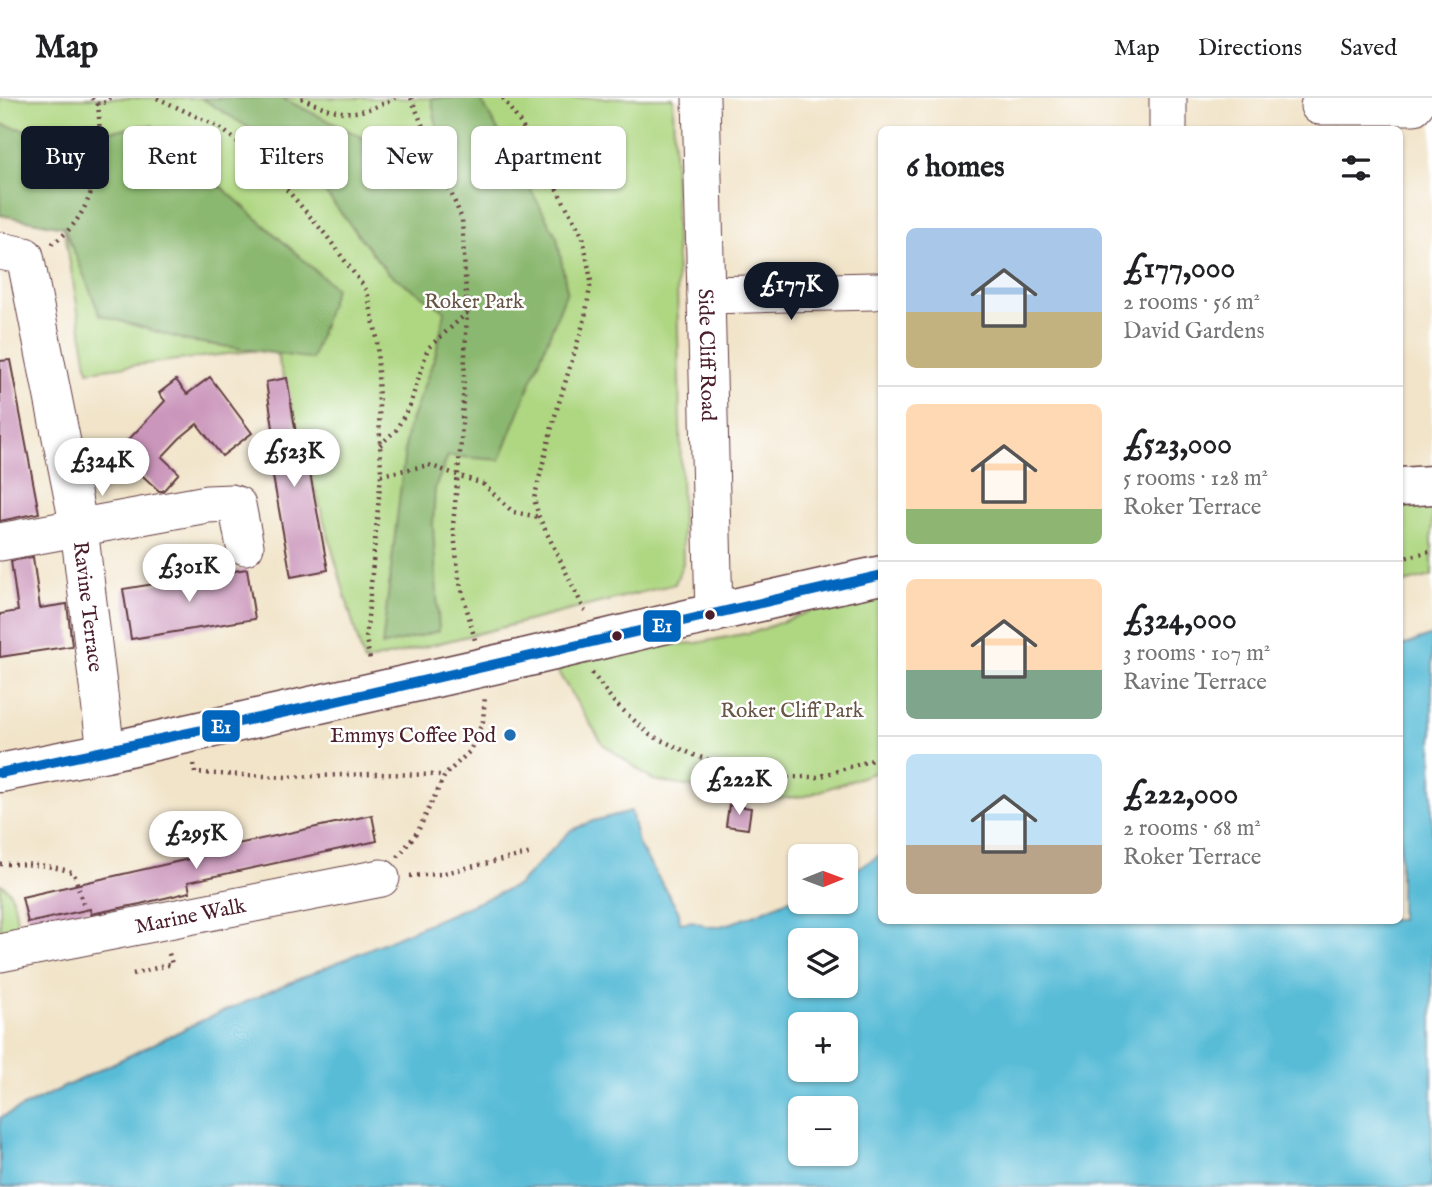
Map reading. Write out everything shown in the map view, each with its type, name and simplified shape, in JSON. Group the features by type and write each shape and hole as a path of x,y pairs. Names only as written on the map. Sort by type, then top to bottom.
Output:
{"main road":[{"path":"1403,487 1432,485"},
{"path":"0,773 106,752 524,658 599,654 714,614 771,598 878,576"}],"street":[{"name":"Side Cliff Road","path":"701,98 714,614"},
{"path":"1168,98 1168,126"},
{"path":"1319,106 1414,106 1420,98"},
{"name":"Ravine Terrace","path":"12,253 79,528 106,752"},
{"path":"706,295 874,291"},
{"path":"0,542 231,503 237,505 244,546"},
{"name":"Marine Walk","path":"0,953 381,878"}],"path":[{"path":"12,253 44,249 77,221 96,180 102,136 99,104 92,98"},
{"path":"99,104 110,98"},
{"path":"157,98 219,127 262,161 326,235 368,291 377,338 381,475 366,639 375,692"},
{"path":"301,98 330,110 346,113 371,110 395,98"},
{"path":"411,98 462,219 467,312 461,442 453,525 459,579 477,649"},
{"path":"503,98 521,124 583,237 591,281 585,318 554,419 534,499 539,517 582,607 614,702 650,735 694,755 760,777 818,776 878,758"},
{"path":"380,445 396,430 410,405 428,348 467,312"},
{"path":"381,475 429,465 482,484 513,512 539,517"},
{"path":"1403,558 1432,551"},
{"path":"381,878 418,831 445,775 470,751 483,721 486,687"},
{"path":"195,773 287,777 445,775"},
{"path":"440,874 532,853"},
{"path":"0,863 34,864 74,873 90,935"},
{"path":"133,974 172,964"}],"green space":[{"name":"Roker Park","path":"0,98 673,98 683,563 675,584 364,662 275,348 88,371 64,227 0,215"},
{"path":"201,98 282,98 339,126 246,126"},
{"path":"431,98 480,98 496,126 471,126 471,189 530,189 557,237 567,291 500,460 448,456 435,488 433,525 439,631 382,646 407,432 436,353 445,311 387,272 322,189 348,189 348,130 362,137 362,189 457,189 457,126 437,126"},
{"path":"0,124 21,129 21,189 109,189 109,131 123,129 123,189 221,189 221,186 335,288 312,359 188,341 100,315 64,227 0,215"},
{"path":"1432,505 1432,576 1403,583 1403,507"},
{"name":"Roker Cliff Park","path":"878,594 878,771 806,796 765,800 653,780 603,744 556,669 620,647 697,643 758,631 828,604"},
{"path":"0,884 12,897 18,928 0,932"}],"water":[{"path":"1432,635 1432,1187 0,1187 0,1118 201,1021 518,885 571,830 593,821 631,811 638,844 679,912 680,923 692,921 712,927 743,919 788,900 788,914 858,914 858,868 878,856 878,924 1403,924 1403,646"}],"building":[{"path":"10,360 39,513 0,521 0,361"},
{"path":"210,377 252,433 222,456 197,424 162,457 179,473 163,491 159,491 117,452 165,401 159,393 176,380 187,394"},
{"path":"287,378 300,459 307,457 328,570 291,577 269,454 279,467 266,382"},
{"path":"33,557 40,608 67,604 72,646 0,657 0,614 18,611 11,561"},
{"path":"247,569 255,619 131,639 123,589"},
{"path":"729,805 751,808 748,829 726,826"},
{"path":"372,815 377,841 188,882 190,892 140,904 91,914 90,909 28,923 22,897 211,854 210,850"}],"transit line":[{"name":"E1","path":"0,773 305,708 878,576"}],"place":[{"name":"Emmys Coffee Pod","path":"510,735"}]}
